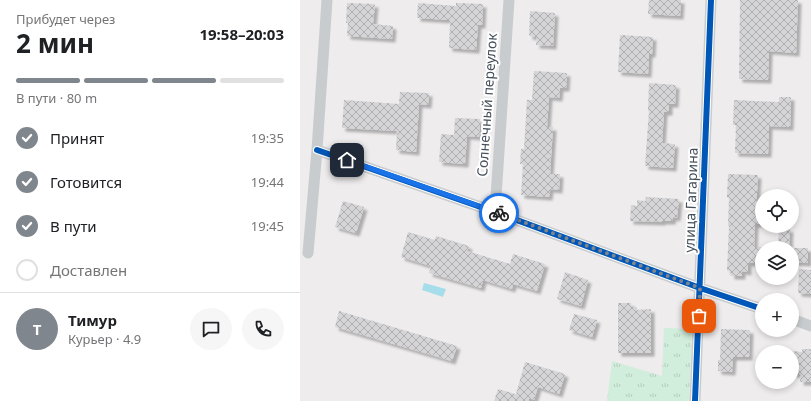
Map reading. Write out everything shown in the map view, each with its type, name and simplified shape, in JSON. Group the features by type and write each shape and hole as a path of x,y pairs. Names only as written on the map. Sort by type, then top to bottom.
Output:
{"street":[{"path":"308,253 317,150 327,0"},
{"name":"Солнечный переулок","path":"495,212 509,0"},
{"name":"улица Гагарина","path":"695,401 711,0"},
{"path":"317,150 495,212 700,288 755,307"},
{"path":"799,322 811,326"}],"green space":[{"path":"664,328 692,329 689,401 607,401 612,361 662,376"}],"water":[{"path":"424,283 446,289 443,297 422,290"}],"building":[{"path":"649,0 681,0 680,16 648,14"},
{"path":"740,0 798,0 796,53 769,51 768,80 739,79"},
{"path":"347,3 375,4 373,24 393,26 392,39 347,36"},
{"path":"418,3 456,6 456,3 483,4 482,25 478,25 476,50 449,48 450,20 417,18"},
{"path":"530,11 555,13 553,46 536,45 537,37 529,36"},
{"path":"620,35 653,37 652,54 649,54 648,74 618,72"},
{"path":"534,71 567,73 566,88 560,88 559,98 549,97 547,127 553,127 550,174 560,174 559,190 550,189 549,197 521,195 523,164 520,164 521,149 524,149 527,100 532,100"},
{"path":"649,83 676,85 675,104 669,104 669,112 664,112 662,143 675,144 673,168 645,166 649,111"},
{"path":"400,92 429,93 428,105 419,104 416,152 396,150 397,131 342,128 344,100 399,104"},
{"path":"779,97 791,97 790,127 769,126 768,154 735,153 736,125 733,125 734,100 779,102"},
{"path":"455,118 480,119 479,137 467,136 465,164 439,162 441,134 454,135"},
{"path":"728,174 758,175 757,189 755,189 755,263 748,263 748,272 742,271 742,276 731,276 731,271 727,271 729,198 727,197"},
{"path":"646,197 679,199 677,218 673,217 672,221 662,222 630,221 631,205 637,206 637,200 645,201"},
{"path":"343,201 364,207 356,233 335,227"},
{"path":"408,232 435,240 436,236 469,246 467,251 510,264 513,254 545,264 537,291 513,284 512,289 483,280 481,288 429,273 431,266 401,257"},
{"path":"779,233 790,233 789,241 778,241"},
{"path":"799,248 808,248 808,263 799,262"},
{"path":"799,269 811,270 811,294 798,293"},
{"path":"565,272 588,280 581,306 557,299"},
{"path":"618,303 631,303 631,307 637,307 637,310 651,309 651,353 618,353"},
{"path":"339,311 457,346 452,361 335,327"},
{"path":"574,314 597,320 592,337 569,330"},
{"path":"721,329 750,330 749,357 733,357 732,372 718,371 718,360 720,360"},
{"path":"802,349 811,349 811,382 800,382 801,374 799,374 799,352 802,352"},
{"path":"525,362 565,374 559,394 538,387 534,400 516,394"},
{"path":"498,389 529,398 529,401 494,401"}],"cycle path":[{"path":"695,401 711,0"},
{"path":"317,150 495,212 700,288 755,307"}],"way so far":[{"path":"499,213 700,288 699,316"}],"route":[{"path":"347,160 499,213"}]}
